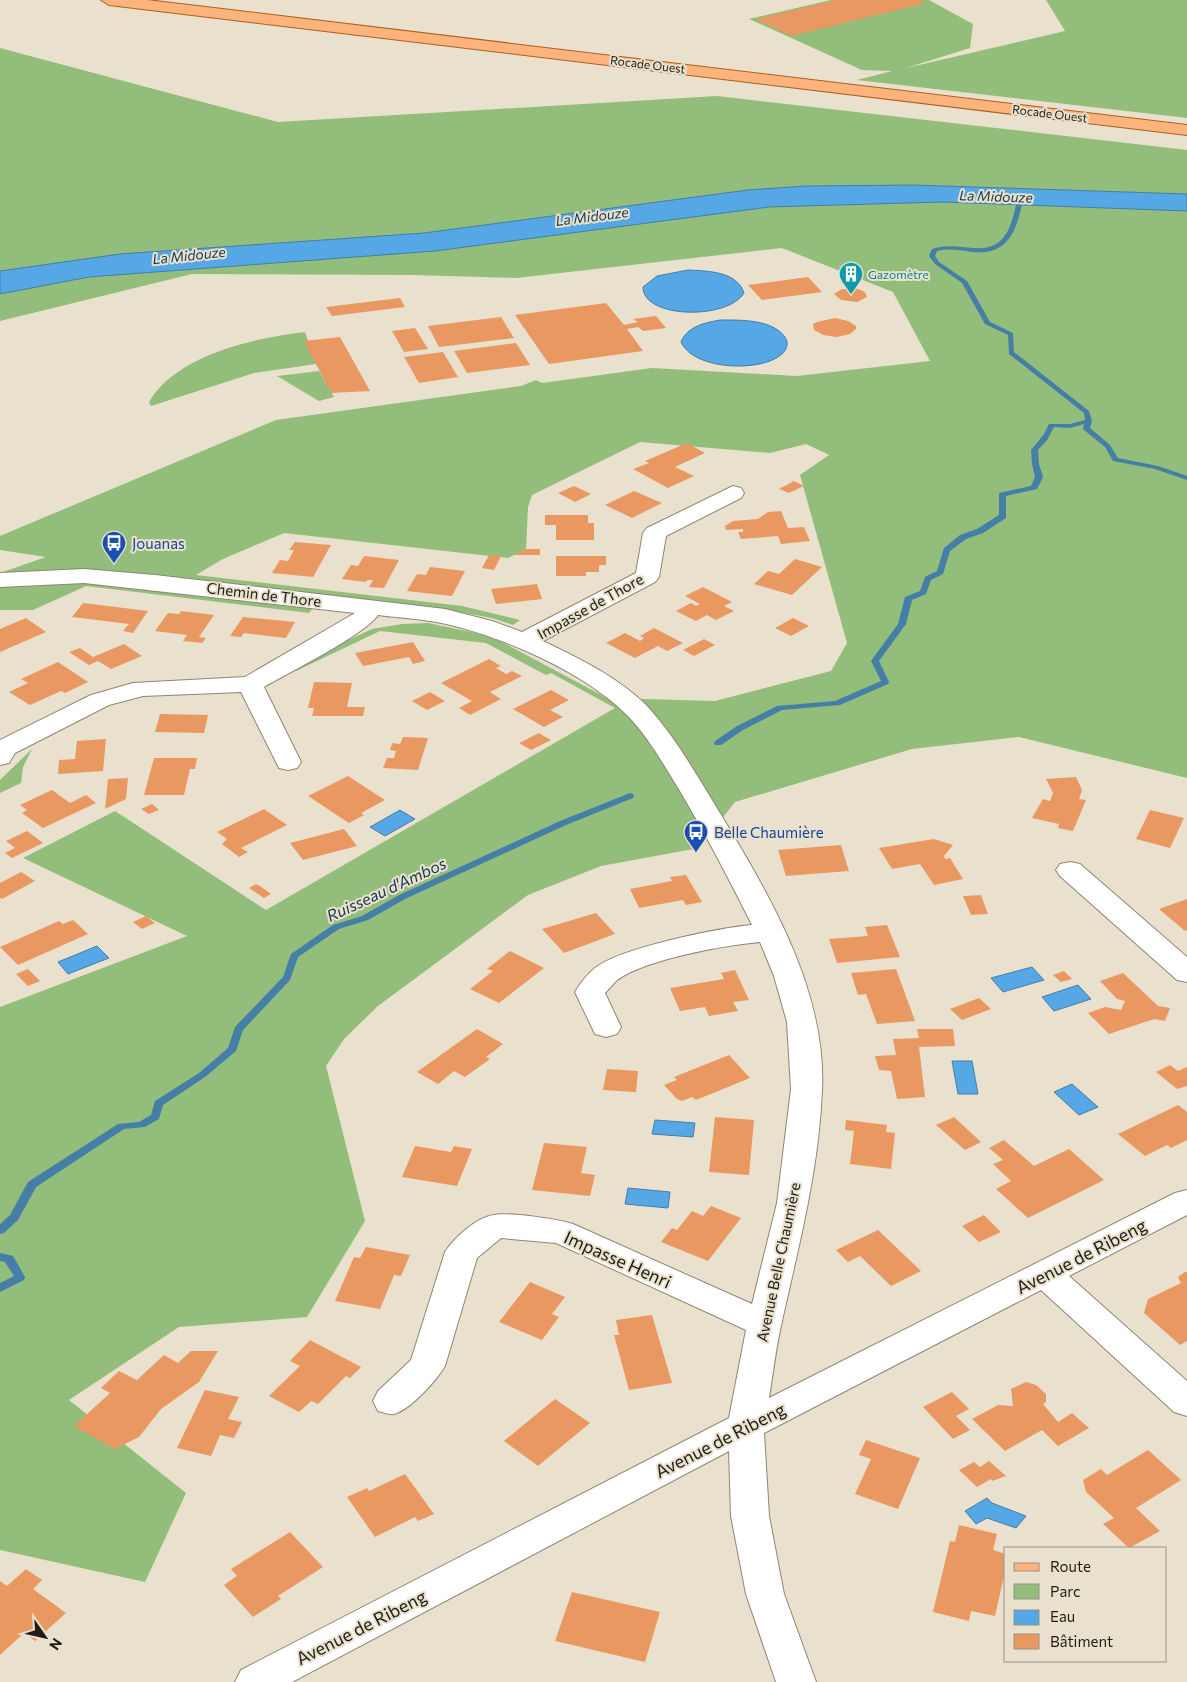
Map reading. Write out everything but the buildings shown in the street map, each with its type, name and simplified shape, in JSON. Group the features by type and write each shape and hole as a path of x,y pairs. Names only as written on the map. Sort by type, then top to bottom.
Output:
{"main road":[{"name":"Rocade Ouest","path":"110,0 1187,130"}],"street":[{"name":"Impasse de Thore","path":"524,641 648,577 655,533 733,493"},
{"name":"Chemin de Thore","path":"0,580 84,576 155,582 372,607 445,616 483,626 524,641"},
{"path":"0,757 5,748 100,700 142,688 250,684 338,634 366,616 372,607"},
{"name":"Avenue Belle Chaumière","path":"524,641 567,662 604,685 636,710 667,748 726,846 770,932 789,976 802,1022 807,1089 793,1203 764,1324 746,1426 750,1516 765,1594 796,1682"},
{"path":"250,684 288,762"},
{"path":"1070,870 1187,973"},
{"path":"606,1028 590,992 605,975 613,970 628,962 725,936 770,932"},
{"name":"Avenue de Ribeng","path":"255,1682 746,1426 1187,1201"},
{"name":"Impasse Henri","path":"391,1401 426,1366 462,1252 494,1226 561,1232 764,1324"},
{"path":"1044,1274 1187,1402"}],"green space":[{"path":"831,0 929,0 973,24 970,48 906,68 1065,31 1046,0 1187,0 1187,118 857,80 892,71 862,70 749,19"},
{"path":"0,48 278,122 717,96 1187,150 1187,778 1019,737 912,749 735,802 699,848 601,866 528,895 378,1006 344,1039 326,1066 365,1221 307,1317 179,1327 69,1400 186,1493 145,1582 0,1550 0,1007 187,936 23,858 115,811 266,910 615,708 551,673 546,675 486,643 380,631 296,671 291,667 372,629 402,624 428,623 476,633 500,641 607,698 715,701 831,671 847,643 800,475 829,455 806,444 770,453 640,442 532,495 528,507 526,549 508,558 284,533 223,559 196,575 462,606 520,620 513,625 492,618 459,612 106,574 0,575 0,573 46,557 0,550 0,536 276,420 521,386 536,380 542,383 652,368 797,376 930,361 893,292 782,248 516,278 411,275 192,274 0,321"},
{"path":"305,332 316,364 254,373 151,406 149,402 161,386 178,372 197,361 240,344"},
{"path":"319,371 334,397 319,401 277,376"},
{"path":"56,583 89,584 313,608 309,613 86,586 33,610 0,610 0,587"},
{"path":"32,749 23,767 21,783 0,793 0,780"}],"water":[{"name":"La Midouze","path":"913,185 1187,194 1187,211 942,202 769,207 435,251 89,277 0,294 0,271 120,254 424,233 748,190 806,186"},
{"path":"688,270 712,272 728,276 735,280 744,293 735,302 721,308 687,312 671,310 657,305 647,298 643,287 657,276"},
{"path":"720,320 755,322 772,327 785,337 787,341 786,348 782,354 772,360 759,364 728,366 699,358 688,351 681,342 692,329 702,324"},
{"path":"400,810 415,819 385,836 370,827"},
{"path":"97,946 109,958 68,974 58,962"},
{"path":"1032,967 1044,980 1003,992 991,978"},
{"path":"1078,985 1091,999 1054,1011 1042,997"},
{"path":"952,1061 972,1061 978,1094 958,1094"},
{"path":"1072,1084 1098,1107 1079,1115 1054,1092"},
{"path":"655,1120 695,1123 693,1137 652,1134"},
{"path":"628,1188 670,1192 668,1208 625,1204"},
{"path":"987,1498 992,1503 1026,1516 1016,1528 987,1518 976,1524 965,1511"}],"waterway":[{"name":"La Midouze","path":"1021,196 1013,227 1003,243 985,251 954,247 939,248 934,250 932,256 937,263 965,282 987,323 1011,334 1011,353 1087,412 1089,421"},
{"name":"Ruisseau d'Ambos","path":"718,743 740,728 780,708 837,703 885,682 875,661 902,624 908,599 923,592 928,579 940,572 947,550 963,537 980,531 1003,516 1002,495 1034,487 1039,477 1035,464 1034,450 1043,440 1051,425 1070,426 1089,421"},
{"path":"1089,421 1086,429 1108,446 1115,460 1156,467 1187,478"},
{"name":"Ruisseau d'Ambos","path":"0,1230 14,1217 32,1185 122,1126 141,1125 155,1117 159,1103 202,1075 233,1049 238,1029 287,978 294,956 336,927 365,918 402,897 563,823 630,796"},
{"name":"Ruisseau d'Ambos","path":"0,1257 9,1259 20,1277 0,1288"}],"place":[{"name":"Gazomètre","path":"851,295"},
{"name":"Jouanas","path":"114,564"},
{"name":"Belle Chaumière","path":"696,853"}]}
